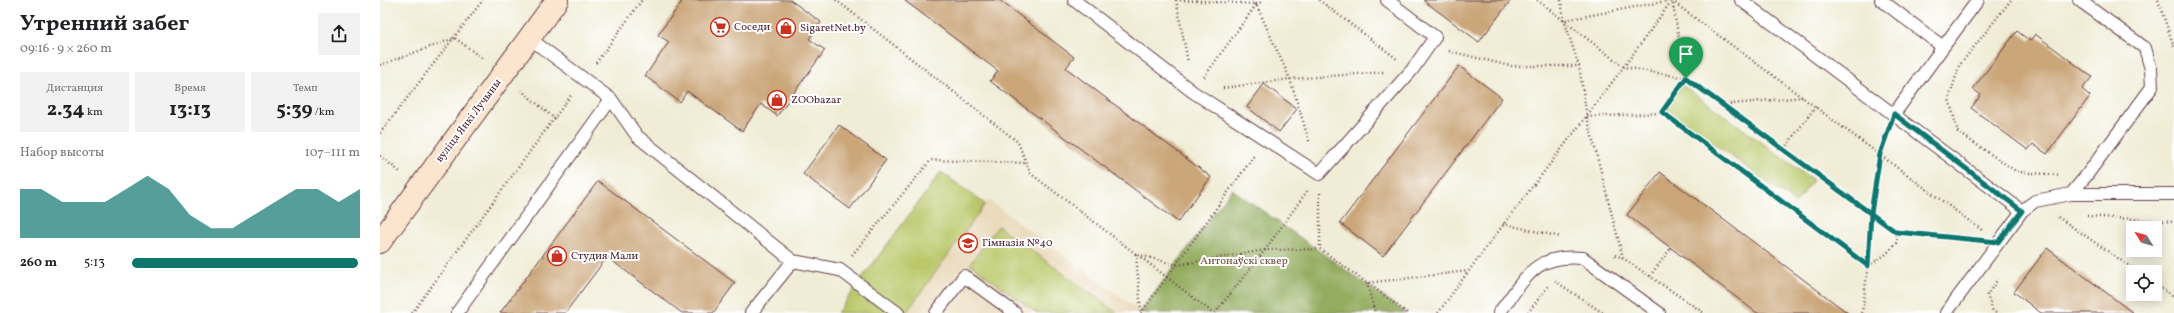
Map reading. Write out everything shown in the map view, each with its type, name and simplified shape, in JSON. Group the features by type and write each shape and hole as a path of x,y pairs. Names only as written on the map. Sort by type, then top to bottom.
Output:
{"main road":[{"name":"вуліца Янкі Лучыны","path":"380,242 557,0"}],"lane":[{"path":"1074,0 1193,92 1319,174 1412,70 1435,37 1387,0"},
{"path":"1741,0 2022,211"},
{"path":"1881,0 1943,47"},
{"path":"1894,114 1978,0"},
{"path":"2071,194 2152,87 2151,69 2145,48 2079,0"},
{"path":"529,38 611,99 638,136 793,261 840,270 898,313"},
{"path":"456,313 611,99"},
{"path":"1949,312 1998,242 2022,211 2035,201 2071,194 2174,194"},
{"path":"1499,313 1533,269 1549,260 1568,256 1583,258 1659,313"},
{"path":"751,313 793,261"},
{"path":"936,313 964,276 1015,313"}],"path":[{"path":"380,132 455,38 483,0"},
{"path":"412,313 642,0"},
{"path":"836,0 1018,142 1030,173 1214,313 1265,250 1319,174"},
{"path":"1176,0 1193,92"},
{"path":"1180,0 1256,4 1266,0"},
{"path":"1319,0 1412,70"},
{"path":"1537,0 1624,67 1686,78 1896,232 1998,242"},
{"path":"1561,0 1564,20 1578,66 1587,117 1623,258"},
{"path":"1564,20 1672,0 1998,242"},
{"path":"1438,313 1503,224 1587,117 1672,0"},
{"path":"1662,112 1686,78 1672,0"},
{"path":"2011,0 1959,66 1949,99 1958,132 2017,172 2086,176"},
{"path":"2158,0 2174,47"},
{"path":"1193,92 1256,4"},
{"path":"380,65 455,38"},
{"path":"1429,46 1510,66 1578,66"},
{"path":"1193,92 1290,79 1412,70"},
{"path":"1721,105 1804,97"},
{"path":"1784,149 1816,106"},
{"path":"1587,117 1662,112 1868,266"},
{"path":"1862,313 1868,266 1871,213 1880,154 1894,114"},
{"path":"1141,312 1168,278 1265,139"},
{"path":"840,270 931,160 1027,163"},
{"path":"2059,214 2053,213 2128,265"},
{"path":"2085,216 2174,222"},
{"path":"1503,224 1565,238"},
{"path":"1868,266 1884,255 1897,243 1896,232"},
{"path":"1650,276 1670,248"},
{"path":"1136,254 1177,265 1265,250 1320,249"},
{"path":"1609,252 1623,258 1704,313"},
{"path":"1136,254 1141,312"},
{"path":"1996,313 1993,311 1988,295 2000,277"},
{"path":"1528,313 1553,279 1603,313"},
{"path":"1375,313 1367,283 1407,313"},
{"path":"2162,289 2174,297"}],"shaded area":[{"name":"Гімназія №40","path":"941,172 985,204 988,200 1143,313 837,313"}],"green space":[{"path":"1681,84 1813,180 1796,203 1665,108"},
{"path":"941,172 985,204 906,313 903,313 860,281"},
{"name":"Антонаўскі сквер","path":"1232,189 1406,313 1143,313 1141,311"},
{"path":"998,226 1117,313 1037,313 970,264"},
{"path":"857,286 894,313 837,313"}],"building":[{"path":"683,0 790,0 821,22 809,39 825,50 777,116 761,104 742,131 687,91 680,102 645,76 669,42 658,35"},
{"path":"904,0 999,0 1074,57 1066,68 1211,177 1178,222 990,81 998,71"},
{"path":"1423,0 1511,0 1479,42"},
{"path":"2017,31 2030,41 2035,34 2092,77 2082,89 2090,96 2047,154 2033,144 2028,150 1971,108 1981,95 1973,89"},
{"path":"1459,66 1502,98 1383,256 1340,223"},
{"path":"1264,84 1297,109 1279,132 1247,107"},
{"path":"839,125 886,160 850,209 803,174"},
{"path":"1660,172 1848,313 1757,313 1627,215"},
{"path":"598,181 735,283 713,313 682,313 607,257 565,313 500,313"},
{"path":"2047,248 2133,313 2041,313 2014,292"}],"place":[{"name":"Соседи","path":"720,27"},
{"name":"SigaretNet.by","path":"786,28"},
{"name":"ZOObazar","path":"777,100"},
{"name":"Гімназія №40","path":"968,243"},
{"name":"Студия Мали","path":"557,256"}],"route":[{"path":"1686,78 1662,112 1868,266 1871,213 1880,154 1894,114 2022,211 1998,242 1896,232 1871,213 1784,149 1721,105 1686,78"}]}
